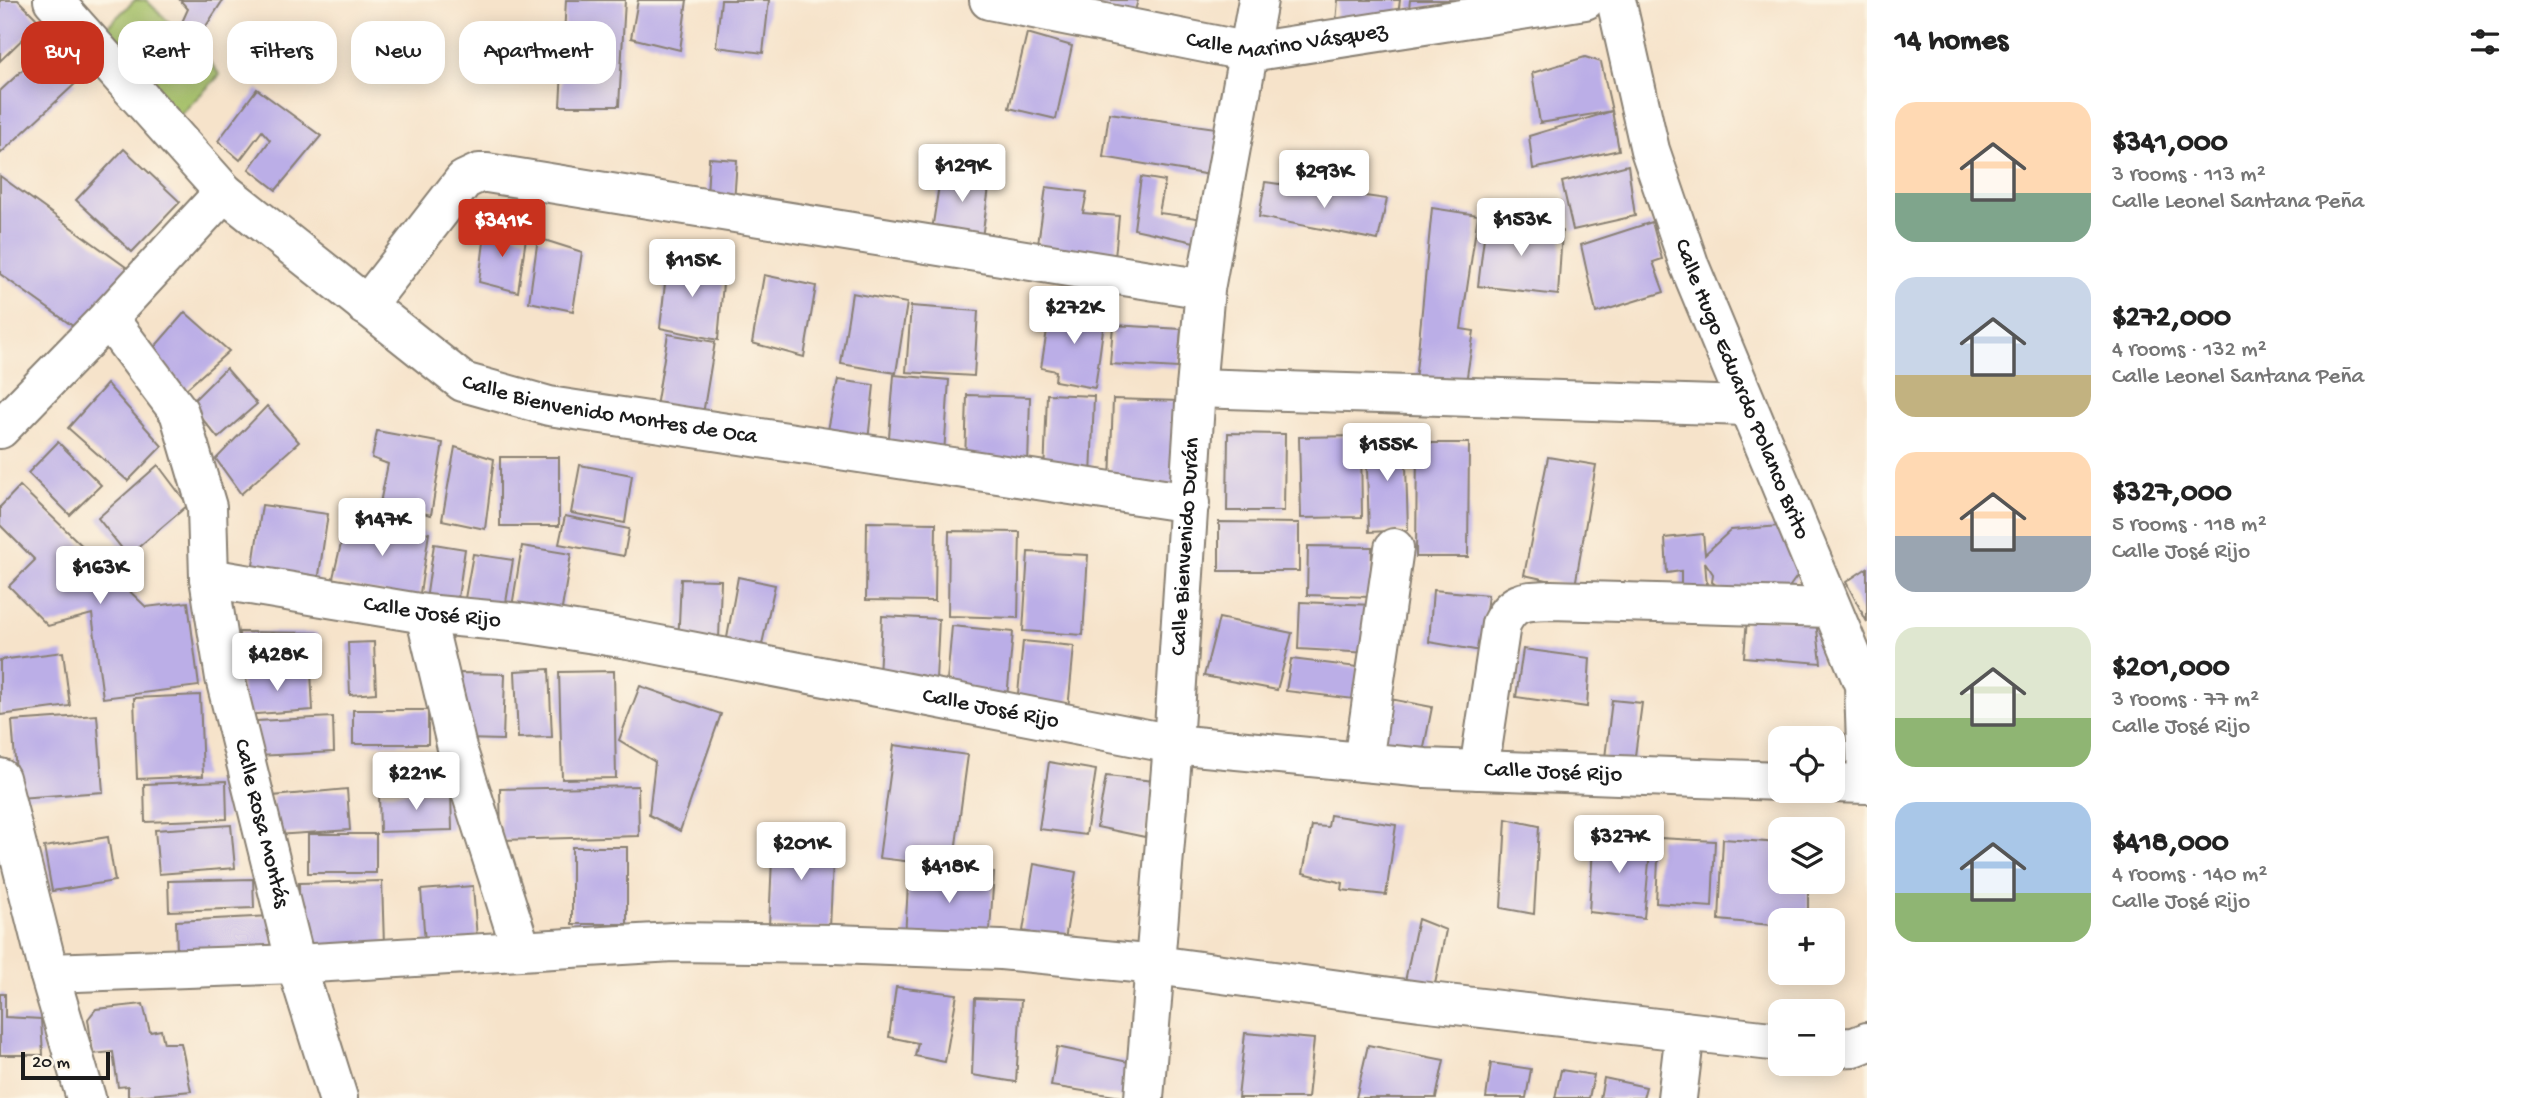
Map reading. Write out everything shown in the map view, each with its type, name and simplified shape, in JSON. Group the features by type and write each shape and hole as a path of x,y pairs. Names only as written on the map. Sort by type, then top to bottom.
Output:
{"street":[{"name":"Calle Bienvenido Montes de Oca","path":"53,0 224,191 463,382 549,406 1189,503"},
{"name":"Calle Bienvenido Durán","path":"1144,1098 1173,744 1205,289 1258,0"},
{"name":"Calle Marino Vásquez","path":"1010,2 1250,52 1585,0"},
{"name":"Calle Hugo Eduardo Polanco Brito","path":"1616,0 1654,162 1690,267 1746,406 1865,684 1867,775"},
{"path":"366,306 464,180 479,173 1205,289"},
{"path":"0,429 108,318 224,191"},
{"name":"Calle Rosa Montás","path":"108,318 179,412 207,507 209,578 225,678 296,964 338,1098"},
{"path":"1196,388 1746,406"},
{"path":"1363,762 1394,548"},
{"name":"Calle José Rijo","path":"209,578 425,614 522,623 628,639 1173,744 1479,770 1768,781"},
{"path":"1479,770 1501,624 1506,613 1514,606 1527,601 1550,600 1831,608"},
{"path":"425,614 457,748 521,949"},
{"path":"0,778 15,895 49,973 86,1098"},
{"path":"1845,783 1867,784"},
{"path":"49,973 296,964 673,942 834,943 1001,950 1156,965 1420,1001 1768,1041"},
{"path":"1677,1098 1685,1031"},
{"path":"1845,1047 1867,1042"}],"green space":[{"path":"135,0 146,0 168,21 118,21 118,62 104,46 104,29"},
{"path":"213,66 220,75 213,82"},
{"path":"138,84 211,84 172,123"}],"building":[{"path":"0,0 18,0 39,21 21,21 21,41 0,61"},
{"path":"180,0 223,0 209,21 183,21 188,9"},
{"path":"566,0 625,0 619,106 560,106 561,84 616,84 616,21 565,21"},
{"path":"638,0 687,0 680,50 631,38"},
{"path":"721,0 769,0 763,53 716,47"},
{"path":"1083,0 1138,0 1133,18"},
{"path":"1338,0 1400,0 1397,23 1336,23"},
{"path":"1410,0 1466,0 1409,9"},
{"path":"1027,33 1072,46 1056,119 1009,108"},
{"path":"1585,57 1601,62 1612,111 1540,123 1532,73"},
{"path":"21,71 21,84 75,84 0,154 0,91"},
{"path":"257,89 321,136 276,190 249,169 270,140 262,131 240,160 218,141"},
{"path":"1612,111 1619,150 1533,169 1529,136"},
{"path":"1109,113 1223,129 1216,176 1103,157"},
{"path":"124,149 180,202 132,252 76,200"},
{"path":"709,158 737,160 734,202 707,198"},
{"path":"1628,165 1635,216 1573,230 1562,182"},
{"path":"942,166 991,173 981,245 932,230"},
{"path":"0,176 130,270 84,334 0,274"},
{"path":"1141,177 1165,181 1159,213 1212,220 1208,245 1134,229"},
{"path":"1265,182 1387,199 1378,240 1259,217"},
{"path":"1046,187 1087,192 1083,213 1119,216 1114,268 1037,251"},
{"path":"1432,208 1478,215 1461,329 1474,331 1465,389 1415,382"},
{"path":"1486,221 1562,231 1558,295 1478,286"},
{"path":"1652,222 1662,259 1653,262 1664,292 1596,313 1581,245"},
{"path":"486,226 526,238 518,292 479,282"},
{"path":"538,238 582,252 573,311 529,302"},
{"path":"668,257 724,272 718,340 660,328"},
{"path":"764,275 816,286 804,357 752,343"},
{"path":"852,293 907,303 896,373 841,364"},
{"path":"1051,305 1105,315 1095,388 1055,381 1056,371 1041,368"},
{"path":"911,306 978,311 974,376 906,372"},
{"path":"185,312 229,351 185,390 152,350"},
{"path":"1113,325 1181,329 1178,368 1110,364"},
{"path":"668,334 715,342 701,426 654,419"},
{"path":"226,368 257,404 218,438 190,404"},
{"path":"894,375 949,380 944,454 888,450"},
{"path":"838,380 874,385 867,450 826,440"},
{"path":"107,384 162,446 128,481 68,428"},
{"path":"1047,394 1094,396 1091,478 1044,477"},
{"path":"967,395 1030,397 1028,465 965,464"},
{"path":"1113,399 1180,401 1177,485 1110,483"},
{"path":"267,406 299,442 241,494 216,459"},
{"path":"377,431 443,443 431,515 380,503 388,464 372,458"},
{"path":"1228,433 1285,434 1284,511 1227,511"},
{"path":"1405,434 1408,530 1369,532 1366,435"},
{"path":"1361,436 1362,517 1301,518 1299,437"},
{"path":"58,442 101,485 70,515 28,473"},
{"path":"1417,443 1469,443 1468,557 1416,557"},
{"path":"455,447 494,459 485,529 442,520"},
{"path":"500,457 559,457 559,526 500,526"},
{"path":"1548,457 1596,465 1575,586 1524,575"},
{"path":"158,465 188,505 128,556 98,518"},
{"path":"580,465 632,475 625,523 571,513"},
{"path":"20,486 146,607 188,602 199,686 103,698 92,614 48,626 9,586 35,560 0,525 0,507"},
{"path":"262,505 328,514 315,602 249,592"},
{"path":"348,514 429,533 419,600 332,582"},
{"path":"565,516 629,529 624,556 559,544"},
{"path":"867,522 936,523 935,601 866,600"},
{"path":"1219,522 1299,523 1299,571 1219,571"},
{"path":"1780,526 1800,572 1780,600 1767,587 1755,597 1732,598 1712,582 1713,574 1705,562 1708,598 1681,598 1681,571 1667,573 1665,538 1703,534 1705,554 1731,530"},
{"path":"949,531 1020,532 1018,618 948,616"},
{"path":"434,544 465,549 456,612 425,607"},
{"path":"522,546 571,554 557,639 508,631"},
{"path":"1308,546 1372,547 1371,597 1307,595"},
{"path":"1028,552 1088,555 1083,635 1023,631"},
{"path":"473,554 513,560 501,633 460,626"},
{"path":"1867,568 1867,622 1846,582"},
{"path":"738,577 775,585 759,658 725,649"},
{"path":"681,579 721,580 718,670 677,668"},
{"path":"1433,590 1488,595 1481,651 1429,642"},
{"path":"1300,602 1372,605 1370,653 1298,649"},
{"path":"882,616 939,619 935,700 878,697"},
{"path":"1219,618 1292,633 1277,690 1204,676"},
{"path":"1747,618 1816,621 1821,663 1744,657"},
{"path":"952,626 1013,632 1006,709 945,704"},
{"path":"239,632 317,633 316,666 238,664"},
{"path":"1023,641 1074,646 1067,720 1016,715"},
{"path":"374,642 376,693 350,695 348,643"},
{"path":"1523,649 1590,658 1587,707 1516,697"},
{"path":"63,652 70,706 0,715 0,660"},
{"path":"1291,659 1358,667 1354,699 1286,691"},
{"path":"549,669 552,737 518,738 515,671"},
{"path":"614,671 616,778 562,779 559,672"},
{"path":"311,672 313,710 244,715 241,676"},
{"path":"460,673 505,674 503,740 464,739"},
{"path":"640,686 721,714 680,831 649,815 655,762 619,740"},
{"path":"200,695 203,776 137,779 134,698"},
{"path":"1390,699 1432,707 1422,758 1382,751"},
{"path":"1612,700 1642,703 1633,771 1604,766"},
{"path":"353,710 428,710 428,744 353,744"},
{"path":"97,715 103,792 18,798 12,721"},
{"path":"333,717 334,752 258,756 257,721"},
{"path":"894,745 968,755 953,867 879,858"},
{"path":"1049,762 1096,770 1086,835 1039,829"},
{"path":"1106,776 1154,781 1145,837 1097,827"},
{"path":"226,781 227,819 145,822 144,784"},
{"path":"638,786 639,836 501,840 500,789"},
{"path":"347,789 350,830 276,835 273,796"},
{"path":"451,791 452,830 380,832 379,793"},
{"path":"1330,815 1396,825 1386,895 1342,890 1343,883 1303,873 1312,826 1328,827"},
{"path":"1506,819 1539,826 1534,914 1501,908"},
{"path":"231,825 235,868 159,874 155,830"},
{"path":"1594,831 1651,839 1644,918 1589,912"},
{"path":"308,834 376,834 376,873 308,873"},
{"path":"773,836 834,839 830,928 769,926"},
{"path":"108,837 115,881 52,891 44,847"},
{"path":"1659,838 1715,841 1712,907 1656,903"},
{"path":"1723,839 1768,842 1768,894 1808,894 1808,908 1768,908 1768,925 1719,920"},
{"path":"572,847 627,847 627,924 572,924"},
{"path":"1034,864 1076,872 1065,940 1023,931"},
{"path":"909,867 994,873 989,944 905,938"},
{"path":"253,879 254,908 169,911 168,881"},
{"path":"382,881 384,945 300,947 299,883"},
{"path":"473,886 477,939 425,943 421,890"},
{"path":"272,916 273,949 177,953 176,921"},
{"path":"1418,919 1446,930 1433,994 1404,986"},
{"path":"896,987 957,994 945,1062 915,1056 918,1043 889,1037"},
{"path":"0,994 5,994 5,1017 41,1019 43,1055 0,1055"},
{"path":"975,998 1021,1000 1016,1082 972,1075"},
{"path":"143,1004 150,1032 161,1030 164,1043 181,1043 191,1091 128,1097 128,1086 118,1087 113,1052 93,1054 88,1019 96,1009"},
{"path":"1245,1033 1314,1039 1308,1098 1238,1098"},
{"path":"1368,1045 1444,1060 1436,1098 1356,1098"},
{"path":"1057,1047 1133,1063 1128,1098 1051,1086"},
{"path":"1491,1063 1531,1069 1526,1098 1486,1098"},
{"path":"1561,1070 1594,1075 1589,1098 1555,1098"},
{"path":"1604,1078 1646,1087 1643,1098 1600,1098"}]}
